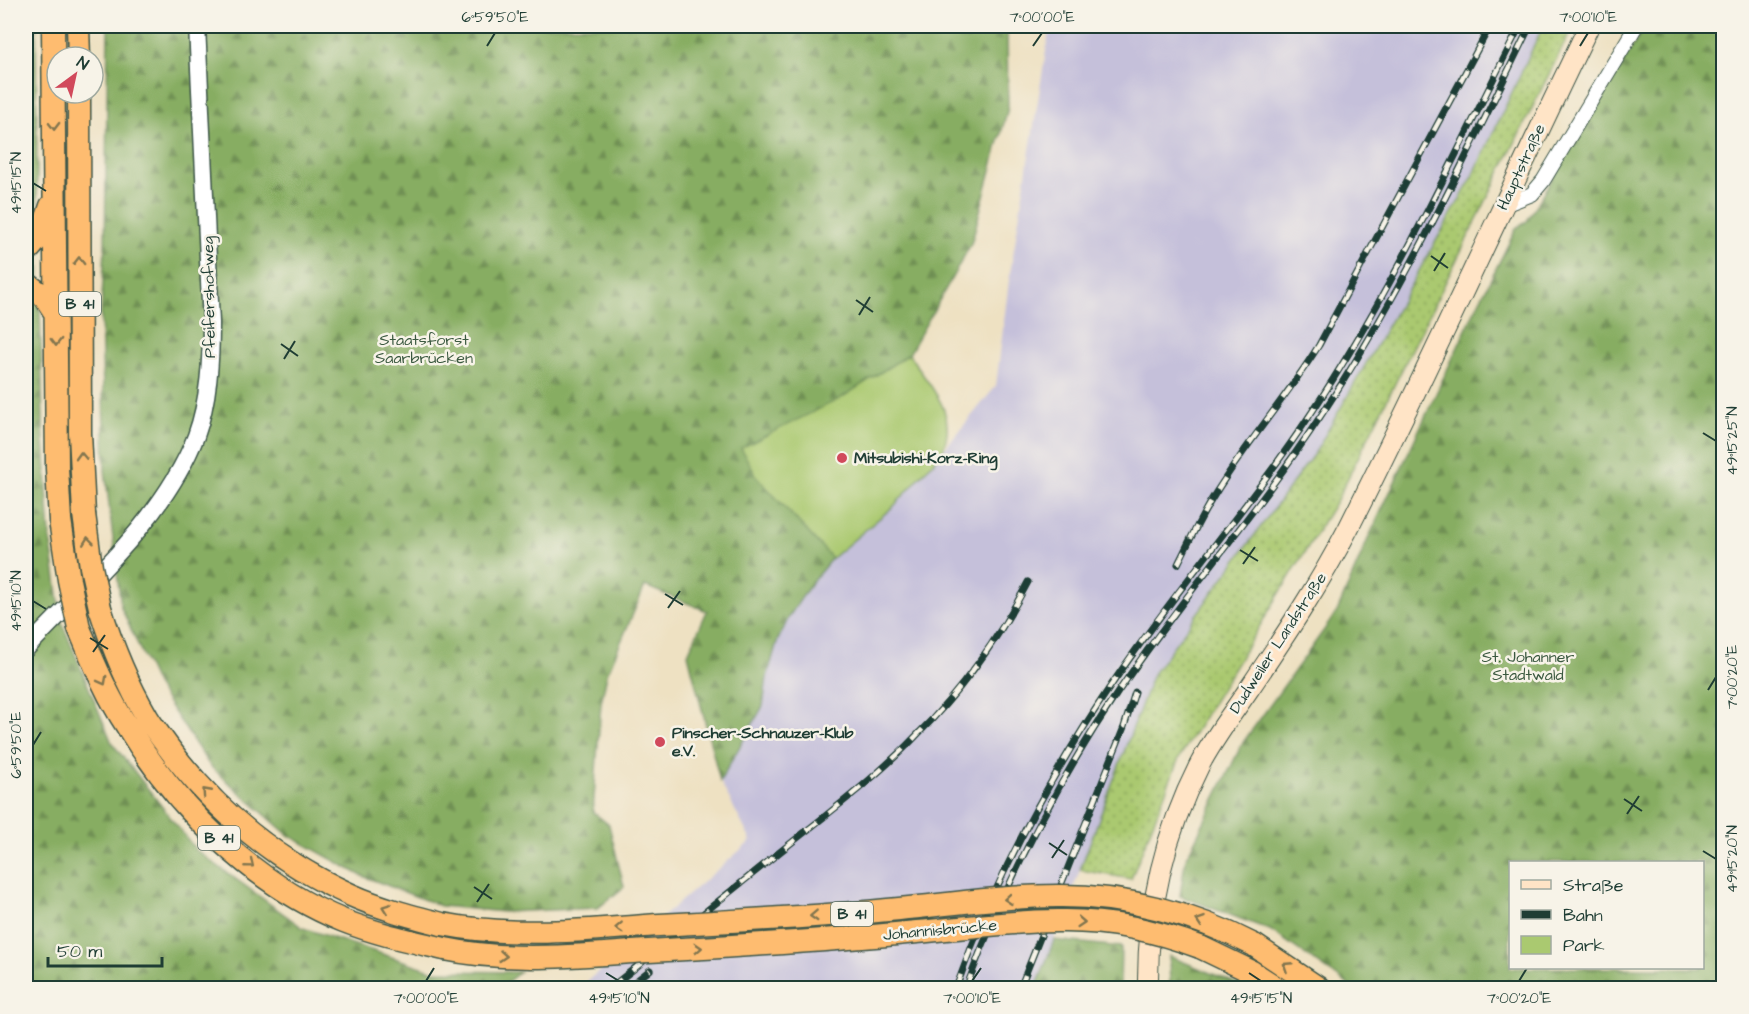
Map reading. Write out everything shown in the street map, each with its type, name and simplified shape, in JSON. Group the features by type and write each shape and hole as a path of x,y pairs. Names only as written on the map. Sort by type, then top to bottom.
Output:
{"highway":[{"name":"B 41","path":"53,26 56,314"},
{"path":"78,26 79,45"},
{"name":"Johannisbrücke","path":"79,105 80,433 84,514 91,567 100,608 114,649 147,718 181,765 223,812 266,847 310,874 362,899 396,912 466,928 518,932 840,915 1059,896 1111,900 1155,908 1225,930 1254,945 1318,988"},
{"path":"26,252 43,229 55,193"},
{"path":"26,284 45,297 56,314"},
{"name":"Johannisbrücke","path":"56,314 57,468 60,520 69,580 80,628 94,664 126,725 160,776 211,831 252,867 299,898 344,921 394,937 462,953 517,957 842,940 1058,921 1108,924 1150,931 1186,942 1252,972 1277,988"}],"main road":[{"name":"Hauptstraße","path":"1454,309 1589,26"},
{"name":"Dudweiler Landstraße","path":"1148,988 1150,930 1159,875 1183,801 1200,764 1322,578 1406,414 1454,309"}],"street":[{"name":"Pfeifershofweg","path":"26,649 115,555 152,512 178,474 197,434 209,377 212,323 197,26"},
{"path":"1504,205 1532,194 1543,181 1636,26"}],"shaded area":[{"path":"1050,26 1543,26 1472,178 1316,451 1153,674 1036,988 579,988 751,841 720,781 763,706 767,677 777,642 790,615 812,582 832,558 894,506 996,386 1009,280"}],"green space":[{"path":"26,26 36,26 37,190 43,424 50,537 62,623 112,743 196,850 303,928 434,971 520,972 499,988 26,988"},
{"name":"Staatsforst Saarbrücken","path":"108,26 1007,26 1008,108 971,244 909,354 841,398 757,477 832,558 812,582 790,615 777,642 767,677 763,706 720,781 688,654 707,611 645,586 607,674 601,703 593,812 609,825 624,887 598,908 504,912 441,906 360,875 288,835 210,766 156,685 121,607 105,470 101,314 105,248"},
{"path":"1543,26 1573,26 1338,498 1179,758 1131,879 1080,870 1153,674 1316,451 1472,178"},
{"name":"St. Johanner Stadtwald","path":"1645,26 1723,26 1723,988 1351,988 1270,930 1180,896 1185,861 1242,744 1337,612 1368,539 1476,308 1516,229 1527,221"},
{"name":"Mitsubishi-Korz-Ring","path":"909,354 933,388 944,411 947,437 942,452 894,506 832,558 757,477 741,448 841,398"},
{"path":"1054,940 1121,947 1120,988 1036,988"},
{"path":"1169,956 1247,988 1170,988"}],"railway":[{"path":"1178,564 1205,511 1227,475 1319,345 1490,26"},
{"path":"956,988 1005,870 1024,831 1066,757 1136,649 1288,447 1341,366 1422,222 1520,26"},
{"path":"966,988 1015,872 1075,760 1144,654 1296,452 1350,370 1431,225 1530,26"},
{"path":"610,988 850,796 900,752 933,719 964,682 1005,623 1028,582"},
{"path":"1020,988 1124,727 1135,692"},
{"path":"627,988 650,970"}],"place":[{"name":"Mitsubishi-Korz-Ring","path":"842,458"},
{"name":"Pinscher-Schnauzer-Klub e.V.","path":"660,742"}]}
